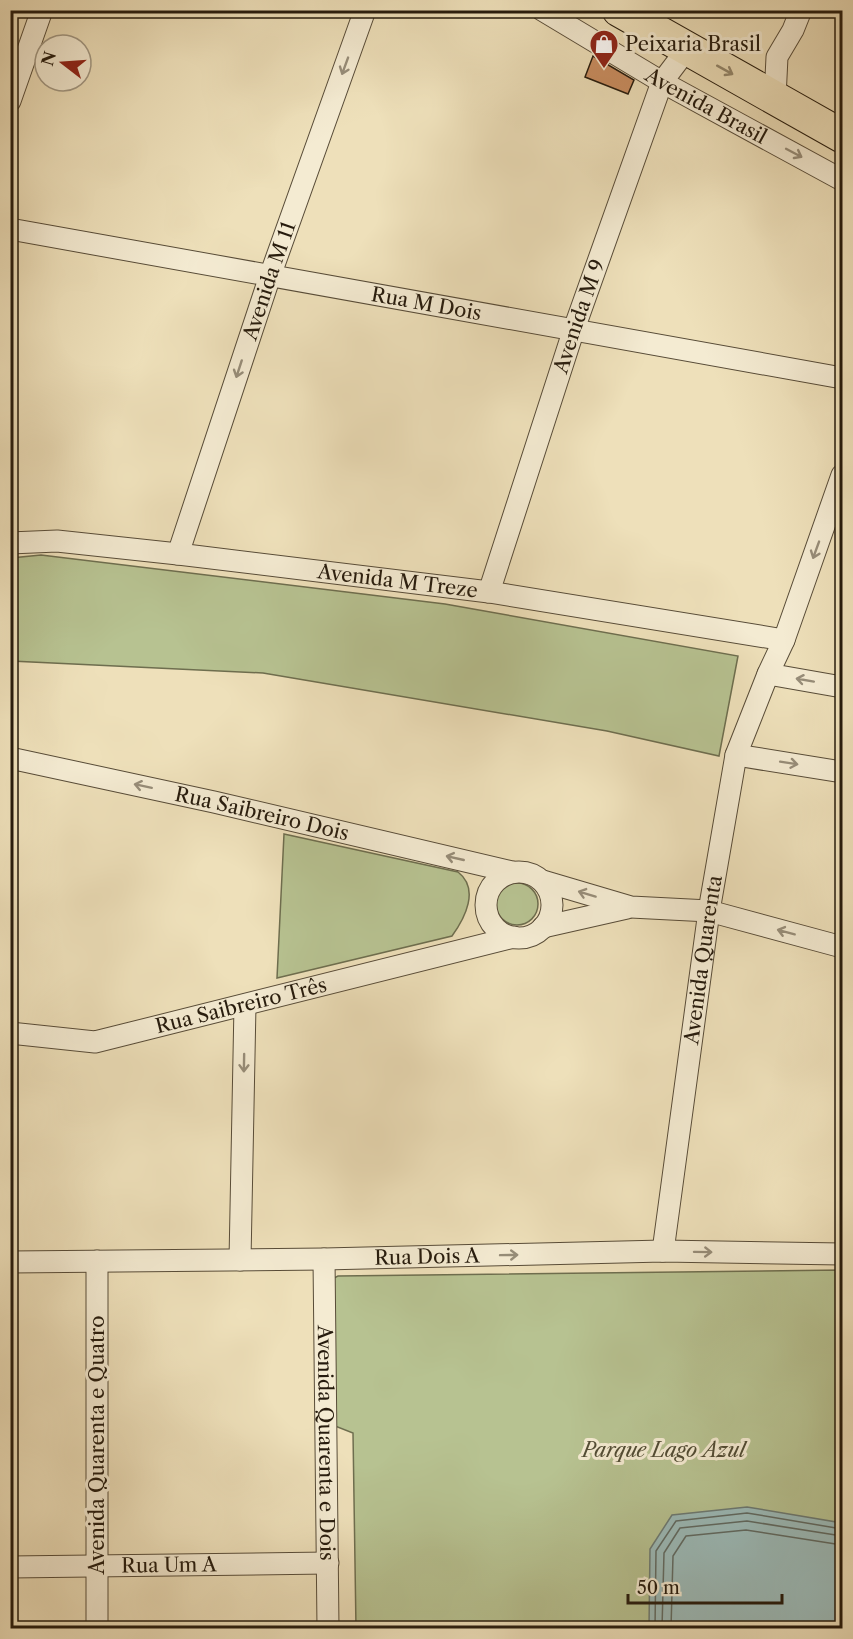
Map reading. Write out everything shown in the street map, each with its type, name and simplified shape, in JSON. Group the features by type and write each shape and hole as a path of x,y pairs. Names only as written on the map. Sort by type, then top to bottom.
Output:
{"main road":[{"name":"Avenida Brasil","path":"619,10 843,136"}],"street":[{"path":"10,101 42,10"},
{"name":"Avenida M 11","path":"178,554 270,276 365,10"},
{"name":"Avenida Brasil","path":"542,10 662,82 843,180"},
{"path":"775,98 777,57 793,30 801,10"},
{"name":"Avenida M 9","path":"489,592 574,329 662,82 687,49"},
{"name":"Rua M Dois","path":"10,229 843,378"},
{"name":"Avenida Quarenta","path":"663,1251 710,911 736,755 784,640 843,475"},
{"name":"Avenida M Treze","path":"10,543 57,541 489,592 784,640"},
{"path":"768,674 843,687"},
{"path":"736,755 843,772"},
{"name":"Rua Saibreiro Dois","path":"10,758 214,802 512,872"},
{"path":"543,881 552,899 552,909 543,927 535,934 514,937 506,935 494,926 488,916 486,905 493,884 502,876 512,872 523,872 543,881 631,907 710,911 843,947"},
{"path":"543,927 631,907"},
{"name":"Rua Saibreiro Três","path":"470,948 494,926"},
{"name":"Rua Saibreiro Três","path":"10,1033 95,1042 514,937"},
{"path":"240,1260 245,1005"},
{"name":"Rua Dois A","path":"10,1262 324,1259 663,1251 843,1254"},
{"name":"Avenida Quarenta e Dois","path":"324,1259 328,1629"},
{"name":"Avenida Quarenta e Quatro","path":"97,1261 97,1629"},
{"name":"Rua Um A","path":"10,1567 328,1563"}],"green space":[{"path":"41,555 445,604 738,656 719,756 607,731 263,673 11,661 11,558"},
{"path":"284,834 458,872 465,879 469,895 462,921 452,936 277,978"},
{"path":"517,883 532,889 538,904 532,919 517,925 502,919 496,904 502,889"},
{"name":"Parque Lago Azul","path":"842,1270 842,1628 356,1628 353,1433 335,1426 332,1279 338,1276"}],"water":[{"path":"747,1507 842,1523 842,1628 649,1628 650,1549 672,1515"}],"building":[{"name":"Peixaria Brasil","path":"593,56 634,80 628,94 585,77"}],"place":[{"name":"Peixaria Brasil","path":"604,70"}]}
